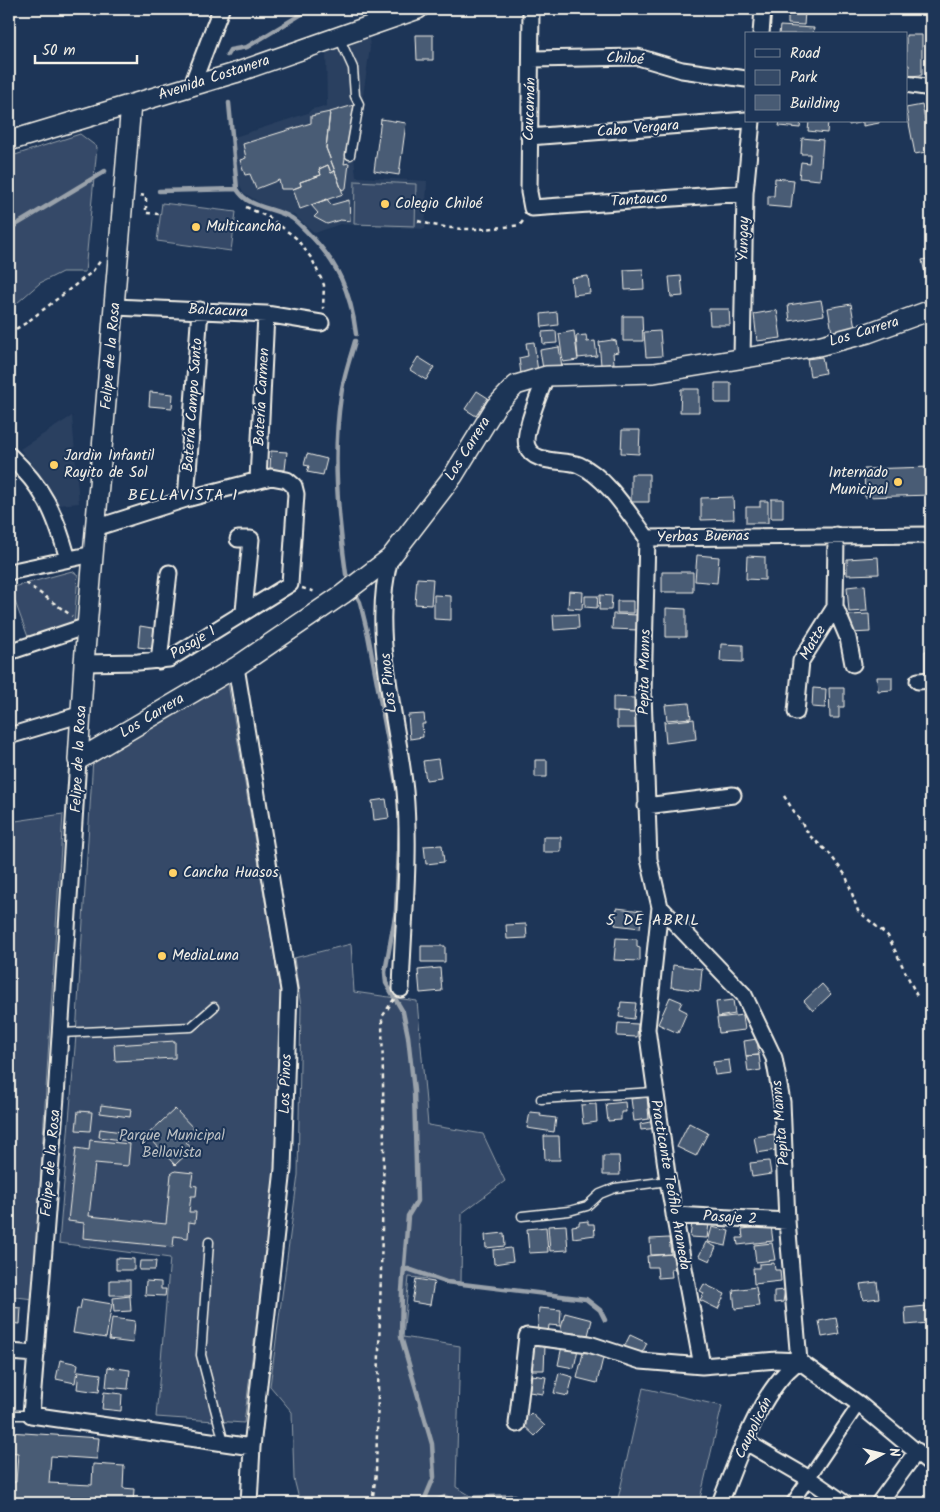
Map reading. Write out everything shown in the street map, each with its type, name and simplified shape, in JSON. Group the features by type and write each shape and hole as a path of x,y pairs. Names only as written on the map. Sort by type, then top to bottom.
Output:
{"street":[{"path":"192,85 221,9"},
{"name":"Avenida Costanera","path":"9,140 235,73 418,9"},
{"name":"Caucamán","path":"531,9 532,59 528,192 532,208"},
{"path":"761,32 763,9"},
{"name":"Chiloé","path":"532,59 638,57 682,70 745,79"},
{"path":"908,84 931,88"},
{"name":"Felipe de la Rosa","path":"31,1415 61,1033 82,714 84,663 81,622 96,528 131,104"},
{"name":"Cabo Vergara","path":"530,137 745,120"},
{"name":"Yungay","path":"742,358 745,192 752,122"},
{"name":"Tantauco","path":"532,208 745,192"},
{"name":"Balcacura","path":"115,307 266,314 321,323"},
{"name":"Batería Campo Santo","path":"186,499 200,310"},
{"name":"Los Carrera","path":"78,760 236,667 340,597 390,558 453,476 501,399 516,385 546,376 654,373 818,346 868,333 931,310"},
{"name":"Batería Carmen","path":"258,480 266,314"},
{"name":"Yerbas Buenas","path":"546,376 526,440 527,448 533,455 540,458 579,465 590,472 610,490 647,538 931,535"},
{"path":"9,455 31,476 57,518 68,559"},
{"path":"96,528 186,499 258,480 278,477 294,486 297,503 290,584"},
{"name":"Matte","path":"836,535 836,607 848,638 853,664"},
{"name":"Pepita Manns","path":"647,538 643,693 649,859 660,907 744,995 774,1058 782,1102 787,1221 799,1361"},
{"path":"238,540 251,539 244,612"},
{"path":"9,572 93,554"},
{"name":"Los Pinos","path":"390,558 382,607 390,701 405,792 406,838 401,989"},
{"path":"159,661 168,573"},
{"name":"Pasaje 1","path":"84,663 159,661 178,654 290,584"},
{"name":"Matte","path":"796,712 801,661 836,607"},
{"path":"9,652 81,622"},
{"name":"Los Pinos","path":"236,667 289,990 283,1170 252,1447 249,1503"},
{"path":"9,736 82,714"},
{"path":"646,806 733,795"},
{"name":"Practicante Teófilo Araneda","path":"660,907 647,1029 654,1092 668,1181 702,1366"},
{"name":"Pasaje 2","path":"674,1215 787,1221"},
{"path":"517,1424 528,1336 589,1344 641,1361 702,1366 777,1360 799,1361 859,1404 918,1451 931,1464"},
{"path":"9,1352 36,1354"},
{"name":"Caupolicán","path":"721,1503 765,1400 788,1369 799,1361"},
{"path":"792,1503 859,1404"},
{"path":"31,1415 252,1447"},
{"path":"746,1442 808,1478 844,1503"},
{"path":"879,1503 918,1451"}],"lane":[{"path":"338,36 354,68 355,96 359,104 350,155"},
{"path":"61,1033 191,1027 214,1008"},
{"path":"541,1099 654,1092"},
{"path":"522,1216 569,1211 587,1206 600,1194 615,1188 668,1181"},
{"path":"209,1242 201,1355 224,1443"},
{"path":"9,1414 31,1415"}],"path":[{"path":"246,207 270,218 296,238 312,259 324,285 321,323"},
{"path":"418,221 443,229 481,230 520,225 532,208"},
{"path":"146,214 160,214"},
{"path":"9,334 92,272 103,257 119,247"},
{"path":"9,572 81,622"},
{"path":"290,584 340,597"},
{"path":"784,796 810,836 829,853 846,876 858,911 888,936 918,998"},
{"path":"372,1503 376,1473 384,1149 382,1017 391,1003"}],"shaded area":[{"name":"Colegio Chiloé","path":"369,38 370,48 354,157 356,177 427,181 425,229 340,224 315,233 294,215 260,203 244,193 238,182 235,137 308,113 312,109 327,106 326,49"},
{"name":"Jardin Infantil Rayito de Sol","path":"72,416 79,503 58,505 45,481 20,449"}],"green space":[{"path":"80,134 97,147 85,272 62,272 40,283 9,310 9,157"},
{"name":"Colegio Chiloé","path":"355,181 416,184 415,226 354,224"},
{"name":"Multicancha","path":"162,203 236,212 231,251 157,241"},
{"path":"72,571 78,575 74,626 28,637 10,588"},
{"name":"Parque Municipal Bellavista","path":"227,677 280,989 282,1015 276,1168 244,1423 156,1417 170,1258 59,1243 76,1035 93,758"},
{"path":"63,814 33,1299 9,1296 9,822"},
{"path":"351,944 354,992 417,1001 428,1125 483,1134 505,1181 462,1213 461,1282 409,1277 403,1337 460,1346 456,1487 483,1503 300,1503 294,1479 292,1412 270,1386 298,1175 301,1007 294,958"},
{"path":"643,1388 722,1406 699,1503 617,1503"}],"building":[{"path":"788,11 805,12 804,25 788,24"},
{"path":"780,26 814,28 813,32 779,32"},
{"path":"416,35 433,35 433,60 417,60"},
{"path":"908,35 922,35 922,75 909,76"},
{"path":"354,105 344,164 349,163 346,188 342,190 326,148 330,112"},
{"path":"922,105 931,151 915,154 908,118 908,108"},
{"path":"330,112 326,148 335,171 331,173 328,165 319,169 321,175 300,182 301,186 293,189 281,189 279,180 256,189 250,174 245,175 240,160 246,158 243,144 311,123 311,116"},
{"path":"381,119 406,123 399,175 374,171"},
{"path":"780,122 801,122 800,128 779,126"},
{"path":"809,122 828,122 827,133 808,131"},
{"path":"849,122 863,122 849,125"},
{"path":"863,122 879,122 879,123 863,126"},
{"path":"802,138 823,140 820,180 799,178 801,162 809,163 810,154 801,154"},
{"path":"328,165 331,173 335,171 343,194 300,209 293,189 301,186 300,182 321,175 319,169"},
{"path":"775,178 794,180 791,208 768,206 768,196 774,196"},
{"path":"327,199 331,205 349,200 350,221 340,220 327,224 314,217 318,213 311,205"},
{"path":"931,258 931,281 927,282 922,260"},
{"path":"643,269 644,289 625,290 624,270"},
{"path":"588,276 590,293 573,295 571,278"},
{"path":"681,276 683,296 671,297 669,277"},
{"path":"821,300 824,315 790,321 788,305"},
{"path":"851,304 855,328 832,332 828,308"},
{"path":"709,309 729,309 730,325 710,325"},
{"path":"777,310 781,338 757,341 754,314"},
{"path":"557,312 558,325 542,327 541,314"},
{"path":"623,316 642,316 643,341 623,341"},
{"path":"556,331 557,343 543,344 542,332"},
{"path":"574,331 578,360 563,362 559,334"},
{"path":"660,331 662,356 646,357 644,332"},
{"path":"586,335 587,342 595,341 597,356 578,358 576,336"},
{"path":"616,341 618,352 613,353 614,363 601,365 599,342"},
{"path":"534,342 538,372 521,374 519,358 528,356 526,343"},
{"path":"559,347 562,367 543,369 540,350"},
{"path":"418,357 434,367 426,380 410,370"},
{"path":"822,357 825,373 810,376 807,359"},
{"path":"715,383 731,383 731,403 715,403"},
{"path":"681,389 699,389 699,412 680,412"},
{"path":"477,391 488,398 476,416 465,409"},
{"path":"150,392 173,394 172,408 149,406"},
{"path":"622,430 640,430 639,454 621,453"},
{"path":"271,451 287,452 285,470 270,469"},
{"path":"307,454 327,459 323,475 307,472 309,466 304,465"},
{"name":"Internado Municipal","path":"931,467 931,495 865,497 864,469"},
{"path":"631,474 649,474 649,502 631,502"},
{"path":"733,497 734,519 701,520 701,498"},
{"path":"771,499 783,499 783,518 771,518"},
{"path":"760,501 768,501 768,523 746,523 746,507 760,507"},
{"path":"697,555 719,557 717,583 695,581"},
{"path":"747,556 765,557 765,580 746,579"},
{"path":"878,557 879,574 847,575 847,559"},
{"path":"662,572 693,572 693,592 662,592"},
{"path":"417,578 433,579 431,605 415,604"},
{"path":"865,585 867,611 849,612 847,587"},
{"path":"569,591 583,592 582,609 568,608"},
{"path":"434,595 451,596 451,620 434,619"},
{"path":"600,595 612,596 611,610 599,610"},
{"path":"585,596 598,596 597,608 585,607"},
{"path":"617,601 633,601 633,613 617,613"},
{"path":"666,608 686,609 686,637 666,637"},
{"path":"578,614 579,628 554,630 553,615"},
{"path":"613,614 639,615 638,630 612,629"},
{"path":"869,614 870,632 851,633 849,615"},
{"path":"140,626 158,629 155,649 138,647"},
{"path":"721,644 743,645 743,662 720,661"},
{"path":"925,651 931,651 931,674 925,674"},
{"path":"877,677 892,677 892,690 878,691"},
{"path":"813,688 826,689 825,708 812,707"},
{"path":"829,688 844,688 844,707 839,707 839,718 830,718"},
{"path":"613,697 634,698 634,713 613,712"},
{"path":"689,703 691,718 667,720 665,705"},
{"path":"617,712 637,713 637,728 617,728"},
{"path":"424,714 425,724 422,724 423,737 410,739 408,715"},
{"path":"694,719 696,739 666,743 664,722"},
{"path":"438,759 441,778 426,780 423,761"},
{"path":"535,760 547,760 547,777 535,777"},
{"path":"386,799 389,818 374,820 372,801"},
{"path":"543,837 561,837 561,852 543,852"},
{"path":"442,845 444,862 426,864 424,846"},
{"path":"617,908 642,911 640,928 615,925"},
{"path":"526,924 527,938 507,939 506,925"},
{"path":"616,938 637,939 637,947 640,948 640,961 614,960"},
{"path":"421,946 445,946 445,962 421,962"},
{"path":"673,965 702,969 700,991 671,987"},
{"path":"440,968 442,991 420,993 418,970"},
{"path":"822,984 831,994 813,1011 804,1001"},
{"path":"670,997 682,1002 679,1008 687,1012 678,1033 658,1024"},
{"path":"733,1000 735,1014 718,1017 716,1002"},
{"path":"621,1002 636,1003 634,1019 619,1017"},
{"path":"743,1015 745,1030 719,1033 717,1018"},
{"path":"618,1023 638,1024 637,1037 617,1036"},
{"path":"757,1039 759,1055 746,1056 744,1041"},
{"path":"175,1041 175,1058 115,1061 114,1045"},
{"path":"759,1055 761,1070 748,1072 746,1056"},
{"path":"729,1060 731,1073 715,1075 713,1062"},
{"path":"647,1097 649,1119 634,1121 631,1099"},
{"path":"625,1102 626,1112 621,1112 621,1120 608,1121 606,1104"},
{"path":"596,1104 597,1122 583,1124 581,1105"},
{"path":"101,1105 131,1109 130,1117 100,1113"},
{"path":"175,1109 197,1132 186,1142 192,1149 175,1165 147,1135"},
{"path":"78,1111 92,1112 90,1131 76,1130"},
{"path":"530,1112 541,1113 540,1116 556,1118 554,1132 527,1128"},
{"path":"655,1121 656,1128 641,1130 640,1124"},
{"path":"689,1123 708,1133 696,1156 677,1147"},
{"path":"100,1129 129,1133 129,1141 99,1137"},
{"path":"774,1134 776,1150 757,1153 754,1137"},
{"path":"544,1136 559,1136 560,1160 545,1160"},
{"path":"90,1140 130,1144 128,1166 95,1163 89,1216 166,1224 171,1174 175,1171 193,1173 191,1185 197,1186 196,1196 191,1196 189,1212 196,1212 195,1223 189,1222 188,1238 174,1236 173,1247 83,1238 84,1223 68,1221 76,1148 89,1150"},
{"path":"926,1148 931,1148 931,1165 927,1166"},
{"path":"603,1156 619,1156 620,1175 603,1175"},
{"path":"769,1161 771,1174 752,1177 750,1163"},
{"path":"588,1221 588,1224 594,1224 595,1235 573,1238 572,1226 579,1225 579,1222"},
{"path":"692,1223 709,1224 707,1238 690,1237"},
{"path":"566,1225 568,1250 550,1251 548,1226"},
{"path":"771,1226 773,1241 738,1245 737,1238 743,1238 742,1229"},
{"path":"546,1227 548,1252 529,1253 527,1229"},
{"path":"712,1227 729,1231 726,1246 708,1242"},
{"path":"504,1233 505,1246 486,1248 485,1235"},
{"path":"669,1238 671,1254 651,1255 650,1239"},
{"path":"706,1242 716,1247 710,1261 699,1256"},
{"path":"772,1243 775,1260 756,1262 754,1245"},
{"path":"511,1248 513,1261 494,1264 493,1250"},
{"path":"673,1254 675,1269 671,1269 672,1277 658,1278 657,1267 648,1267 647,1256"},
{"path":"116,1258 134,1259 134,1270 116,1270"},
{"path":"140,1261 156,1261 155,1270 139,1270"},
{"path":"774,1263 775,1270 780,1270 781,1281 754,1284 753,1268 759,1268 759,1264"},
{"path":"416,1279 434,1282 430,1305 412,1302"},
{"path":"110,1280 130,1280 130,1295 110,1295"},
{"path":"146,1281 161,1282 161,1289 166,1289 165,1296 145,1295"},
{"path":"877,1282 879,1298 863,1300 860,1284"},
{"path":"704,1284 725,1294 718,1309 700,1300 704,1293 700,1291"},
{"path":"756,1287 759,1306 735,1309 733,1290"},
{"path":"785,1290 783,1302 774,1303 774,1291"},
{"path":"130,1296 131,1311 114,1312 113,1298"},
{"path":"82,1299 112,1304 106,1338 73,1333 77,1309 80,1309"},
{"path":"926,1306 928,1323 906,1325 905,1308"},
{"path":"9,1307 21,1308 20,1324 9,1323"},
{"path":"539,1308 561,1310 560,1326 549,1325 548,1333 537,1332"},
{"path":"565,1313 592,1320 587,1339 560,1332"},
{"path":"112,1318 135,1321 133,1343 109,1340"},
{"path":"836,1318 839,1334 822,1337 819,1321"},
{"path":"630,1335 647,1343 641,1355 624,1347"},
{"path":"530,1345 545,1346 544,1370 529,1370"},
{"path":"562,1346 578,1349 574,1368 558,1365"},
{"path":"584,1349 604,1354 597,1383 577,1378"},
{"path":"60,1360 78,1364 75,1383 56,1379"},
{"path":"108,1367 130,1370 128,1389 106,1387"},
{"path":"79,1371 101,1374 99,1392 77,1389"},
{"path":"559,1373 573,1377 568,1396 554,1393"},
{"path":"532,1375 546,1377 543,1394 529,1392"},
{"path":"104,1392 122,1394 121,1411 102,1409"},
{"path":"531,1413 545,1426 535,1436 521,1423"},
{"path":"9,1432 99,1438 97,1459 51,1456 49,1483 92,1485 93,1464 124,1466 123,1488 134,1489 133,1503 9,1503 9,1482 16,1482 18,1453 9,1452"}],"waterway":[{"path":"227,55 230,50 247,47 310,9"},
{"path":"229,103 237,189 247,200 254,204 292,218 318,243 341,278 350,304 356,334"},
{"path":"9,229 105,171"},
{"path":"159,191 237,189"},
{"path":"350,582 346,574 341,530 337,485 337,440 342,389 355,341"},
{"path":"354,591 360,602 368,635 397,788"},
{"path":"400,828 396,911 385,972 386,983 403,1012 408,1036 414,1091 417,1201 408,1216 402,1291 401,1337 432,1444 434,1477 423,1503"},
{"path":"405,1270 408,1269 446,1282 586,1299 600,1310 605,1320"},
{"path":"431,1503 445,1497 458,1502 465,1498 515,1496"}],"place":[{"name":"Colegio Chiloé","path":"385,204"},
{"name":"Multicancha","path":"196,227"},
{"name":"Jardin Infantil Rayito de Sol","path":"54,465"},
{"name":"Internado Municipal","path":"898,482"},
{"name":"Cancha Huasos","path":"173,873"},
{"name":"MediaLuna","path":"162,956"}],"district":[{"name":"BELLAVISTA 1","path":"183,495"},
{"name":"5 DE ABRIL","path":"653,920"}]}
